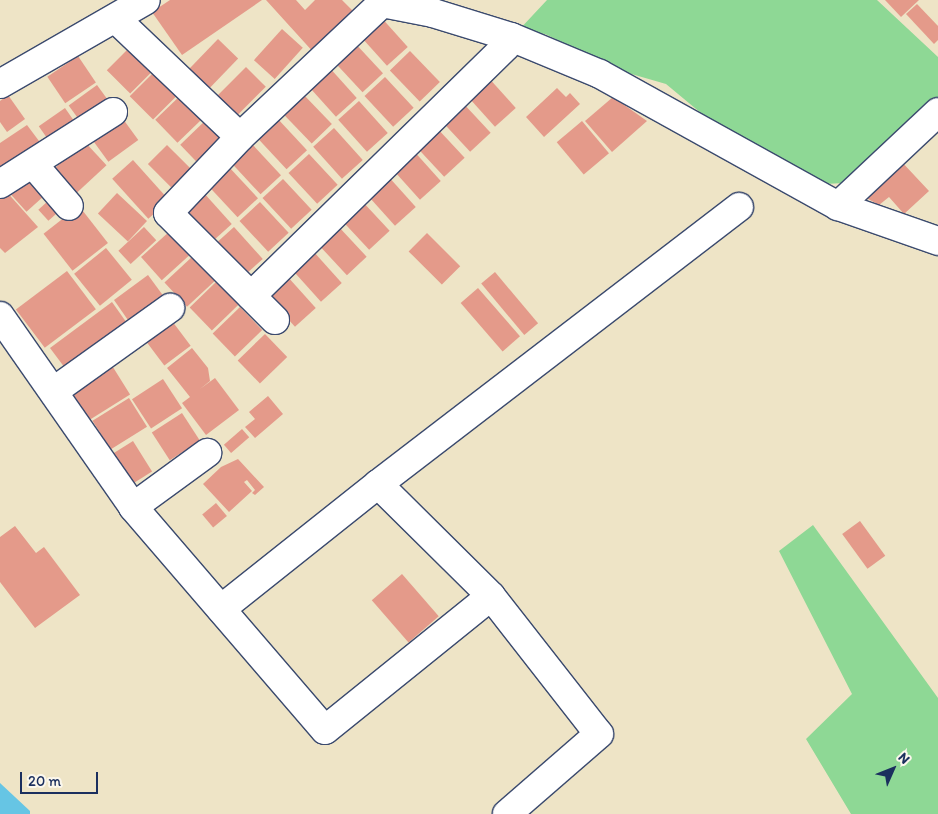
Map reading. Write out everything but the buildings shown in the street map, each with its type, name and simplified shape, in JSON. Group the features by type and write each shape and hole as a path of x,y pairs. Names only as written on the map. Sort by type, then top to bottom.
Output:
{"street":[{"path":"275,320 168,213 240,137 382,3 436,7 600,74 838,206 938,241"},
{"path":"0,84 128,7 240,137"},
{"path":"251,296 506,46 511,37"},
{"path":"0,184 114,112"},
{"path":"838,206 938,112"},
{"path":"32,164 69,206"},
{"path":"221,609 378,484 739,207"},
{"path":"54,391 170,308"},
{"path":"0,316 133,507 326,730 491,596"},
{"path":"133,507 207,452"},
{"path":"378,484 491,596 599,734 507,814"}],"green space":[{"path":"547,0 877,0 938,57 938,99 844,183 825,184 719,128 666,84 621,71 545,34 518,31"},
{"path":"813,525 938,698 938,814 851,814 806,739 852,694 779,551"}],"water":[{"path":"0,783 30,811 30,814 0,814"}]}
